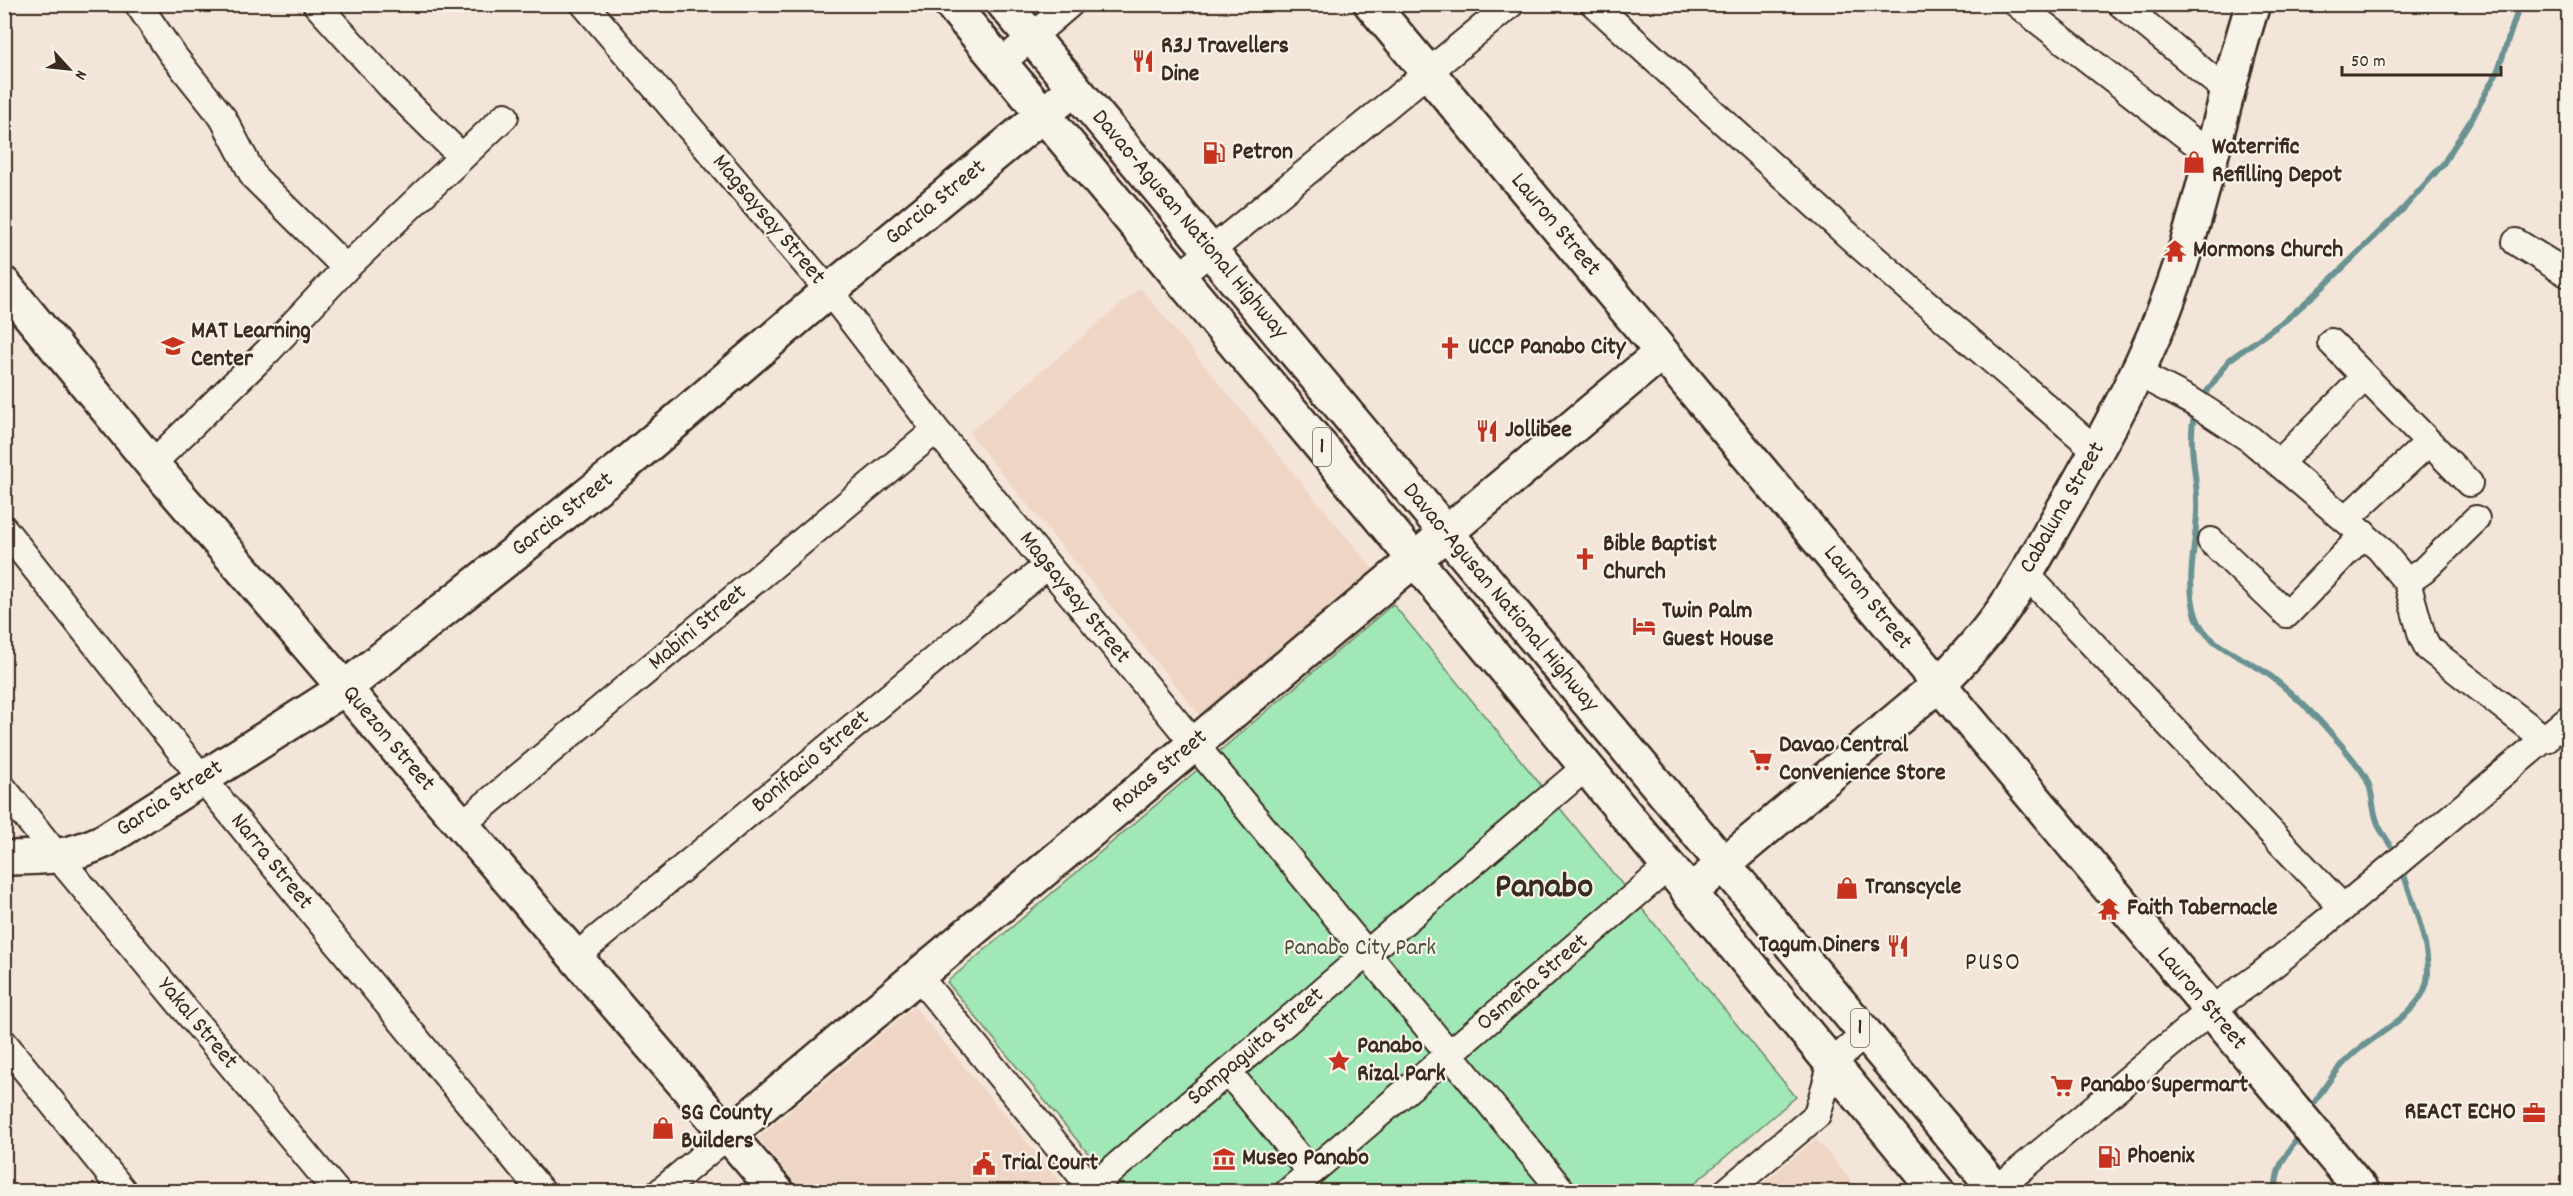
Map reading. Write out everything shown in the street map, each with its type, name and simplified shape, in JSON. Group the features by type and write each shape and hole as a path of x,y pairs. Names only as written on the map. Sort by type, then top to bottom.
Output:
{"main road":[{"name":"Davao-Agusan National Highway","path":"951,4 1938,1191"},
{"name":"Davao-Agusan National Highway","path":"1004,4 1997,1191"},
{"name":"Lauron Street","path":"1371,4 2363,1191"},
{"name":"Cabaluna Street","path":"1689,893 1938,685 1965,658 1992,625 2026,574 2097,451 2137,374 2174,285 2253,4"},
{"name":"Garcia Street","path":"4,858 58,857 82,851 104,841 345,688 619,470 828,291 1074,88"},
{"name":"Quezon Street","path":"4,284 152,464 574,958 777,1191"},
{"name":"Roxas Street","path":"729,1134 1661,353"},
{"path":"1586,767 1618,740"}],"street":[{"path":"138,4 172,54 223,118 254,177 346,268"},
{"path":"316,4 393,89 462,157"},
{"name":"Magsaysay Street","path":"584,4 828,291 936,430 1047,566 1563,1191"},
{"path":"1000,64 1070,4"},
{"path":"1179,277 1511,4"},
{"path":"1594,4 1859,245 2097,451"},
{"path":"2017,4 2212,156"},
{"path":"2121,4 2228,92"},
{"path":"152,464 268,351 346,268 506,116"},
{"path":"2516,242 2568,274"},
{"path":"2331,342 2469,483"},
{"path":"2137,374 2193,402 2219,418 2279,463 2355,527 2390,560 2407,582 2422,636 2428,648 2546,740"},
{"path":"2279,463 2365,377"},
{"name":"Mabini Street","path":"460,825 936,430"},
{"path":"2211,540 2287,614 2355,527 2429,442"},
{"path":"2407,582 2423,571 2476,519"},
{"name":"Narra Street","path":"4,529 202,778 542,1191"},
{"name":"Bonifacio Street","path":"574,958 1047,566"},
{"path":"2026,574 2343,908"},
{"path":"1997,1191 2211,1010 2258,977 2343,908 2546,740 2568,719"},
{"name":"Sampaguita Street","path":"1093,1189 1586,767"},
{"name":"Yakal Street","path":"4,789 337,1191"},
{"name":"Osmeña Street","path":"1288,1191 1668,867"},
{"path":"918,976 1093,1189"},
{"path":"1726,1191 1817,1115 1832,1064 1865,1034"},
{"path":"4,1043 124,1191"},
{"path":"1228,1072 1311,1172"},
{"name":"Roxas Street","path":"660,1191 729,1134"}],"shaded area":[{"path":"1140,288 1373,569 1200,715 969,433"},
{"path":"914,1007 1068,1191 803,1191 758,1138"},
{"path":"1816,1139 1860,1191 1754,1191"}],"green space":[{"name":"Panabo City Park","path":"1393,604 1796,1097 1685,1191 1119,1191 947,982"}],"waterway":[{"path":"2204,396 2229,360 2287,319 2324,286 2403,209 2443,164 2474,115 2498,70 2520,4"},
{"path":"2194,416 2192,452 2197,512 2191,590 2196,616 2201,627 2229,652 2273,678 2331,733 2365,777 2378,824 2390,845"},
{"path":"2315,1102 2344,1063 2409,1011 2419,1000 2425,987 2428,973 2426,948 2404,875"},
{"path":"2276,1192 2281,1165 2295,1142"}],"place":[{"name":"R3J Travellers Dine","path":"1143,61"},
{"name":"Petron","path":"1214,153"},
{"name":"Waterrific Refilling Depot","path":"2194,162"},
{"name":"Mormons Church","path":"2175,251"},
{"name":"MAT Learning Center","path":"173,346"},
{"name":"UCCP Panabo City","path":"1450,348"},
{"name":"Jollibee","path":"1487,431"},
{"name":"Bible Baptist Church","path":"1585,559"},
{"name":"Twin Palm Guest House","path":"1644,626"},
{"name":"Davao Central Convenience Store","path":"1761,760"},
{"name":"Transcycle","path":"1847,888"},
{"name":"Faith Tabernacle","path":"2109,909"},
{"name":"Tagum Diners","path":"1898,946"},
{"name":"Panabo Rizal Park","path":"1339,1061"},
{"name":"Panabo Supermart","path":"2062,1086"},
{"name":"REACT ECHO","path":"2534,1113"},
{"name":"SG County Builders","path":"663,1128"},
{"name":"Phoenix","path":"2109,1157"},
{"name":"Museo Panabo","path":"1224,1159"},
{"name":"Trial Court","path":"984,1164"}],"district":[{"name":"Panabo","path":"1544,889"},
{"name":"PUSO","path":"1993,963"}]}
